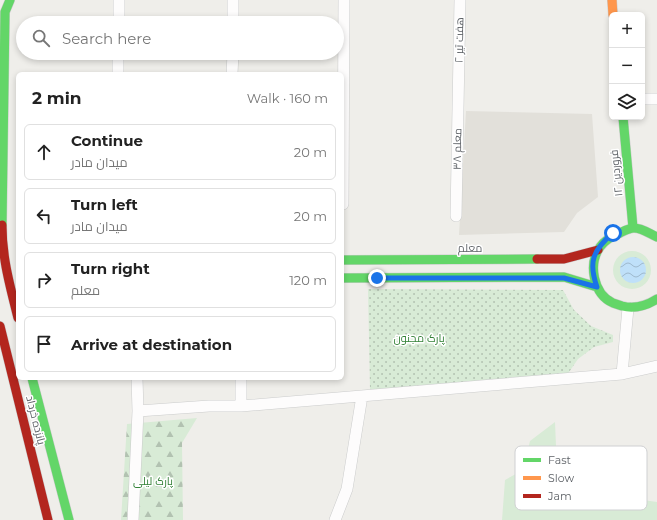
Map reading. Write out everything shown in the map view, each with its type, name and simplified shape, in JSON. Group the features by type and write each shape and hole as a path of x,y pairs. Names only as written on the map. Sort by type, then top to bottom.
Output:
{"main road":[{"path":"10,0 5,12 2,241 16,310"},
{"path":"612,0 613,12"},
{"name":"۱۲ فروردین","path":"623,120 633,228"},
{"path":"655,302 636,308 620,307 607,299 597,287 592,272 594,257 601,243 613,233 633,228 644,230 657,237"},
{"name":"معلم","path":"344,260 564,259 598,250"},
{"path":"344,278 564,278 597,287"},
{"name":"پانزده خرداد","path":"0,326 48,520"},
{"name":"پانزده خرداد","path":"33,380 69,520"}],"street":[{"path":"118,16 119,0"},
{"path":"233,0 233,16"},
{"path":"344,0 344,142"},
{"name":"هفت تیر ۲","path":"459,81 460,0"},
{"path":"118,60 118,72"},
{"path":"232,60 232,72"},
{"name":"معلم ۳۸","path":"456,216 459,81"},
{"path":"645,99 657,99"},
{"path":"622,374 628,308"},
{"path":"138,411 209,406 241,406 622,374 657,366"},
{"path":"133,520 138,380"},
{"path":"241,380 241,406"},
{"path":"335,520 347,489 362,396"}],"shaded area":[{"path":"466,111 592,114 598,197 577,213 564,232 459,235"}],"green space":[{"path":"628,251 636,251 646,256 650,263 650,277 646,284 636,289 628,289 618,284 616,281 613,274 613,266 618,256 621,254"},
{"name":"پارک مجنون","path":"368,289 563,290 574,310 591,326 613,335 613,342 594,347 578,359 567,375 370,390"},
{"name":"پارک لیلی","path":"197,418 182,443 183,520 121,520 127,424"},
{"path":"555,422 556,446 529,446 530,441"},
{"path":"515,474 515,510 647,510 647,501 657,502 657,520 502,520 505,480"}],"water":[{"path":"633,257 642,261 646,270 642,279 633,283 624,279 620,270 624,261"}],"traffic: fast":[{"path":"2,225 5,12 10,0"},
{"path":"623,120 633,228"},
{"path":"657,237 637,228 628,229 606,240 596,254 594,262 594,278 597,286 606,299 626,307 644,305 657,299"},
{"path":"344,260 537,259"},
{"path":"344,278 564,277 597,287"},
{"path":"33,380 69,520"}],"traffic: slow":[{"path":"612,0 613,12"}],"traffic: jam":[{"path":"2,225 5,260 16,310"},
{"path":"537,259 564,259 598,250"},
{"path":"0,326 48,520"}],"route":[{"path":"377,278 564,278 597,287 592,272 594,257 601,243 613,233"}]}
